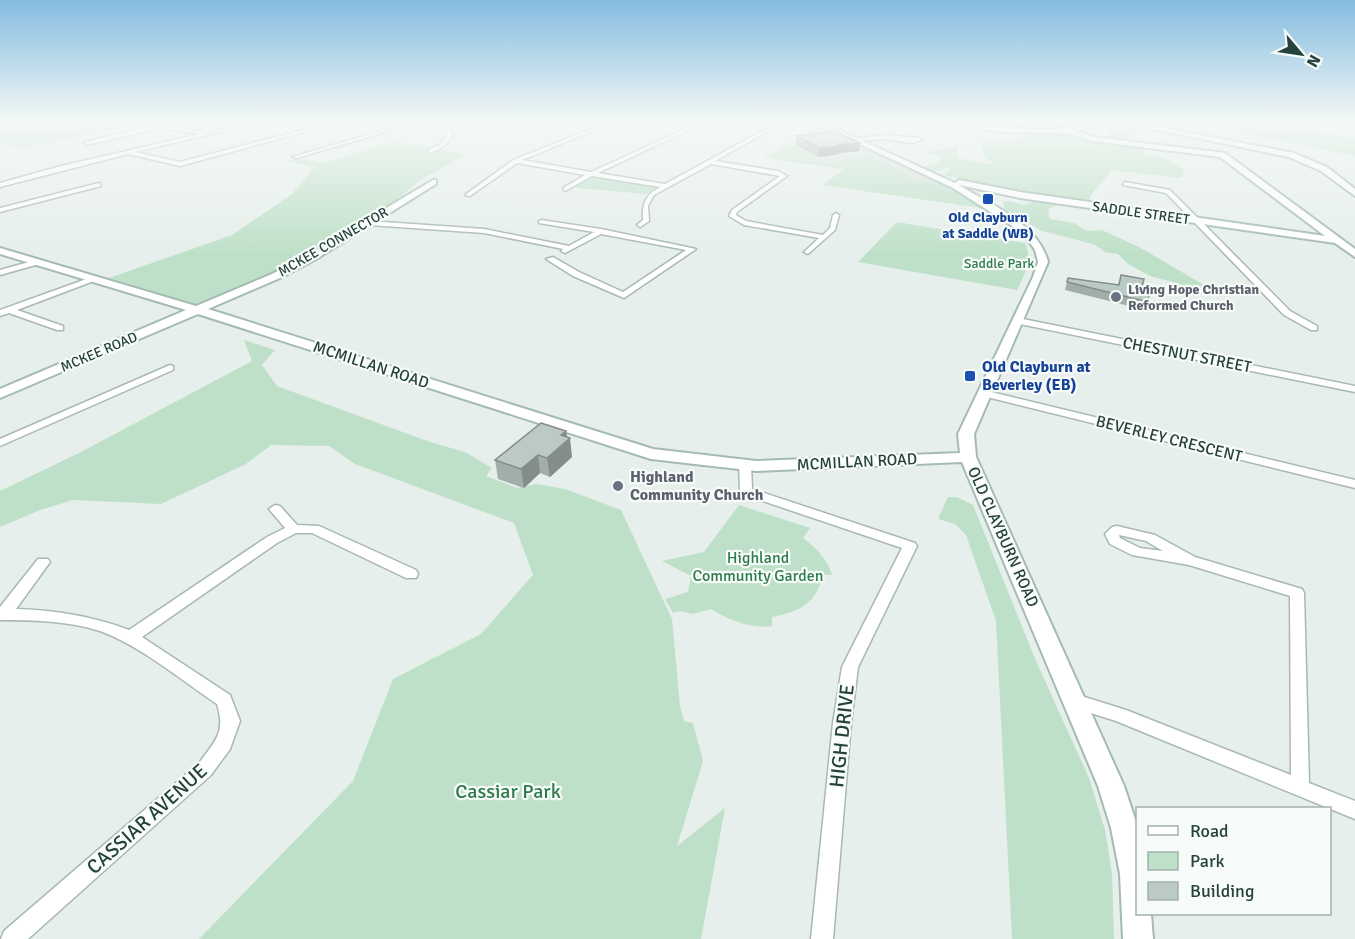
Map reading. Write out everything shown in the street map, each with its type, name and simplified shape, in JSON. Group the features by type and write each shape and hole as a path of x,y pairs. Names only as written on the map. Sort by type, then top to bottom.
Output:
{"main road":[{"name":"OLD CLAYBURN ROAD","path":"915,167 969,193 1027,232 1040,250 1042,269 966,434 968,457 1111,786 1124,828 1134,874 1136,906"},
{"path":"1236,167 1355,254"},
{"path":"1320,167 1355,193"},
{"name":"SADDLE STREET","path":"946,181 1020,195 1338,241"},
{"name":"MCKEE CONNECTOR","path":"197,310 276,276 369,223 433,182"},
{"name":"MCMILLAN ROAD","path":"0,251 197,310 651,454 745,465 968,457"},
{"name":"MCKEE ROAD","path":"0,394 197,310"},
{"name":"OLD CLAYBURN ROAD","path":"1137,915 1138,939"}],"street":[{"path":"0,185 71,167"},
{"path":"468,195 507,167"},
{"path":"549,167 664,186"},
{"path":"565,189 574,182 607,167"},
{"path":"640,225 646,221 647,200 664,186 699,167"},
{"path":"739,167 784,176 734,211 732,216 735,219 750,224 824,237"},
{"path":"1125,184 1168,191 1287,313 1314,328"},
{"path":"0,210 99,185"},
{"path":"808,252 836,225 836,215"},
{"path":"542,222 601,231 692,249 624,295 550,259 601,231"},
{"path":"369,223 484,231 570,248"},
{"path":"0,273 36,262"},
{"path":"0,313 95,279"},
{"path":"10,310 60,328"},
{"name":"CHESTNUT STREET","path":"1018,321 1355,389"},
{"path":"0,443 170,368"},
{"name":"BEVERLEY CRESCENT","path":"983,393 1355,484"},
{"name":"HIGH DRIVE","path":"745,465 746,491 910,546 850,668 842,723 822,939"},
{"path":"275,509 294,529"},
{"path":"130,637 272,540 294,529 314,529 411,574"},
{"path":"1190,560 1140,534 1117,530 1112,534 1115,541 1137,552 1190,560 1297,593 1300,788"},
{"name":"CASSIAR AVENUE","path":"2,613 43,562"},
{"name":"CASSIAR AVENUE","path":"2,613 80,620 130,637 224,700 231,721 224,743 205,769 12,939"},
{"path":"1075,701 1120,715 1355,810"}],"shaded area":[{"path":"828,167 905,167 958,192 982,208 823,185 844,169"}],"green space":[{"path":"315,167 444,167 419,181 388,207 307,258 270,277 200,306 109,278 232,235 292,194"},
{"path":"828,167 893,167 908,174 911,180 942,184 982,208 823,185 844,169"},
{"path":"924,167 1180,167 1185,170 1181,178 1112,170 1090,196 1089,202 1029,194 942,175 951,170 948,167 935,172"},
{"path":"597,176 655,187 647,194 577,188 577,183"},
{"path":"1038,200 1060,204 1048,209 1050,219 1074,223 1087,231 1102,230 1139,247 1216,292 1202,294 1176,283 1150,276 1128,264 1118,254 1105,252 1095,245 1042,231 1004,209 1003,202 1009,201 1024,205"},
{"name":"Saddle Park","path":"897,222 1025,243 1028,261 1017,290 858,262"},
{"name":"Cassiar Park","path":"244,340 275,350 262,365 277,386 430,442 465,452 492,468 486,476 517,488 537,484 565,489 621,510 672,619 680,706 684,721 693,723 703,761 677,846 725,808 701,939 199,939 353,781 393,679 481,634 533,575 514,523 355,464 329,446 271,445 246,464 161,504 73,500 40,510 0,527 0,491 81,452 252,361"},
{"path":"948,497 957,497 973,505 1036,661 1089,778 1105,830 1112,873 1114,939 1012,939 996,621 966,535 955,524 938,519"},
{"name":"Highland Community Garden","path":"739,505 810,528 803,538 820,554 832,575 822,575 816,593 805,605 772,617 772,626 740,623 711,609 693,614 681,611 673,613 665,599 688,592 691,576 662,561 704,552"}],"building":[{"path":"1121,275 1144,279 1142,287 1150,288 1148,302 1067,282 1068,278 1119,285"},
{"path":"541,423 566,431 561,435 570,438 547,458 538,455 521,469 495,460"}],"place":[{"name":"Old Clayburn at Saddle (WB)","path":"988,199"},
{"name":"Living Hope Christian Reformed Church","path":"1116,297"},
{"name":"Old Clayburn at Beverley (EB)","path":"970,376"},
{"name":"Highland Community Church","path":"618,486"}]}
